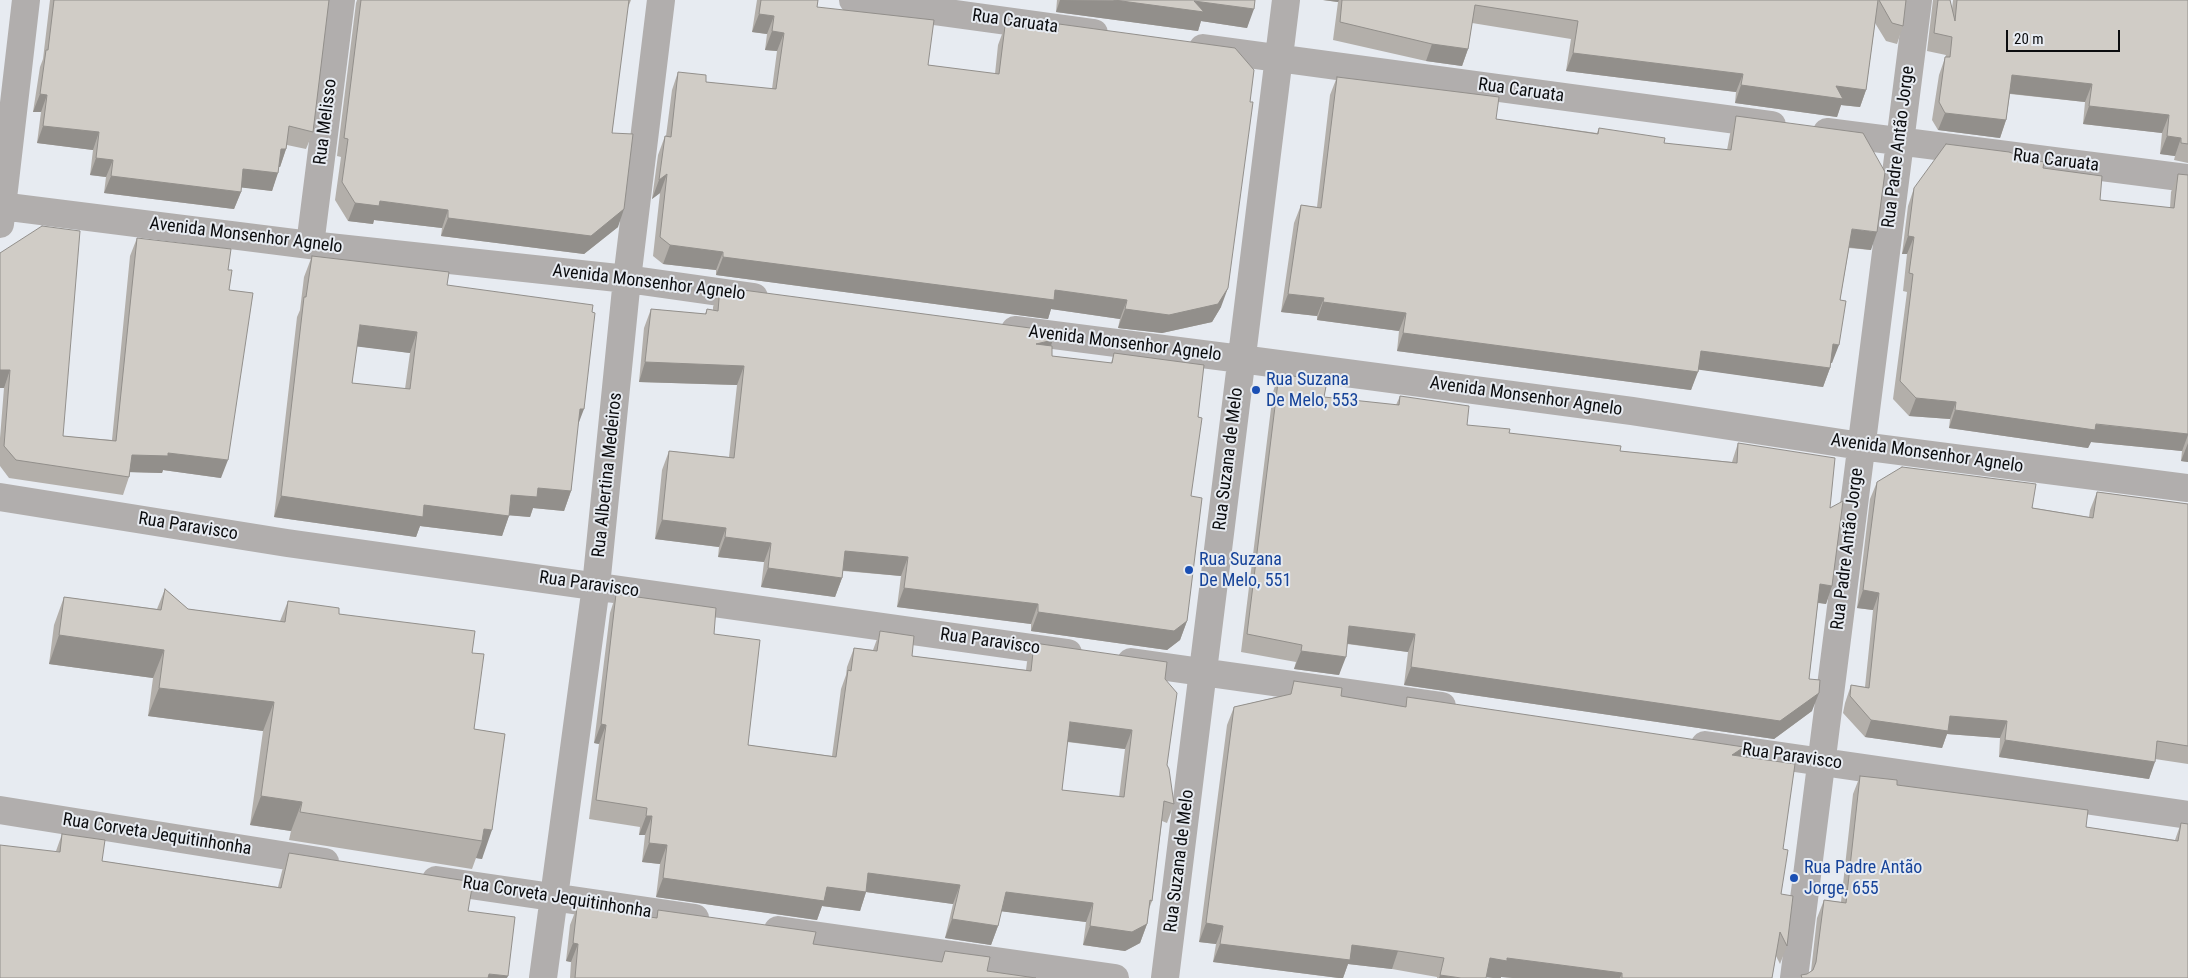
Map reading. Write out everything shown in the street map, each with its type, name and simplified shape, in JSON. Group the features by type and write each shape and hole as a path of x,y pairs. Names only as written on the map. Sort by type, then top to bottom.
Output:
{"street":[{"path":"1,212 26,0"},
{"name":"Rua Melisso","path":"310,244 341,0"},
{"name":"Rua Albertina Medeiros","path":"543,978 596,586 627,280 661,0"},
{"name":"Rua Caruata","path":"854,0 1120,37"},
{"name":"Rua Suzana de Melo","path":"1165,978 1286,0"},
{"name":"Rua Padre Antão Jorge","path":"1794,978 1918,0"},
{"name":"Rua Caruata","path":"1180,45 2188,178"},
{"name":"Avenida Monsenhor Agnelo","path":"1,212 310,244 775,299"},
{"name":"Avenida Monsenhor Agnelo","path":"989,327 1632,411 1861,446 2188,488"},
{"name":"Rua Paravisco","path":"0,498 287,543 1465,710"},
{"name":"Rua Paravisco","path":"1679,741 1821,760 2188,815"},
{"name":"Rua Corveta Jequitinhonha","path":"0,810 350,866"},
{"name":"Rua Corveta Jequitinhonha","path":"408,875 722,922"},
{"path":"751,926 1115,978"}],"building":[{"path":"54,0 329,0 313,132 289,126 286,149 281,149 278,173 243,169 241,192 111,176 113,160 96,158 99,132 43,126 47,95 40,94"},
{"path":"361,0 629,0 612,133 633,134 624,209 591,236 448,218 448,210 380,201 379,206 355,203 342,182 348,139 344,138"},
{"path":"761,0 818,0 817,7 934,20 928,65 999,74 1005,26 1058,32 1059,24 1235,48 1254,70 1250,102 1253,102 1228,288 1218,304 1169,315 1125,309 1127,300 1055,290 1054,300 723,257 723,252 670,245 660,237 667,174 659,180 665,136 671,137 678,72 706,75 706,82 776,89 784,33 772,31 774,16 759,14"},
{"path":"1114,0 1255,0 1254,9 1194,1 1204,12"},
{"path":"1342,0 1878,0 1866,90 1836,86 1843,99 1741,85 1743,74 1573,53 1578,21 1475,5 1468,49 1432,44 1340,22"},
{"path":"1879,0 1906,0 1903,26 1892,23"},
{"path":"1938,0 1950,0 1955,21 1957,0 2188,0 2188,144 2181,143 2181,138 2167,136 2169,115 2089,106 2092,84 2012,75 2006,120 1945,113 1939,102 1945,57 1950,57 1952,37 1934,33"},
{"path":"1337,77 1499,97 1496,119 1598,134 1599,128 1665,138 1664,143 1731,150 1736,116 1863,133 1885,172 1877,232 1852,229 1840,300 1846,301 1839,345 1833,344 1830,368 1701,351 1698,372 1403,333 1406,313 1323,302 1324,298 1288,294 1301,205 1321,208"},
{"path":"1946,144 2009,152 2028,159 2044,162 2043,168 2102,176 2100,200 2174,208 2178,174 2188,175 2188,434 2096,424 2095,430 1955,410 1956,402 1916,398 1900,381 1913,274 1909,273 1914,237 1908,236 1914,188"},
{"path":"42,226 80,231 63,436 116,441 137,238 231,249 228,270 232,270 229,290 253,293 228,460 168,453 168,456 132,455 129,477 16,460 4,446 10,370 0,370 0,253"},
{"path":"312,256 449,272 447,285 593,305 592,312 595,313 584,409 580,409 571,491 538,488 537,497 511,495 509,516 424,505 423,517 281,496 304,297 306,297","holes":["360,325 417,332 410,389 352,383"]},
{"path":"720,287 1053,331 1053,340 1036,344 1052,346 1052,356 1112,363 1114,353 1204,365 1198,417 1202,418 1191,496 1202,498 1187,621 1174,631 1038,612 1038,604 904,588 908,557 845,551 842,578 768,568 771,543 725,537 726,528 662,520 669,451 734,458 744,366 645,362 651,309 706,314 707,309 718,311"},
{"path":"1279,374 1327,381 1324,397 1399,405 1400,396 1469,406 1467,425 1510,429 1509,433 1621,446 1620,451 1737,463 1738,443 1835,458 1830,508 1843,501 1832,586 1820,584 1809,679 1820,680 1819,693 1780,721 1411,667 1415,634 1349,626 1346,657 1301,651 1302,645 1247,634"},
{"path":"1902,467 2036,484 2032,508 2093,518 2097,492 2188,504 2188,746 2157,741 2155,762 2005,740 2007,721 1950,716 1948,731 1871,720 1850,696 1851,685 1869,688 1879,593 1863,590 1877,482"},
{"path":"165,589 188,609 285,622 288,601 339,608 339,614 475,631 472,653 484,654 474,729 505,734 492,830 484,829 482,841 300,812 302,802 261,796 274,702 159,688 164,650 59,635 64,597 161,610"},
{"path":"616,594 716,608 714,634 760,640 748,745 836,757 848,670 851,671 854,648 877,651 880,631 914,636 912,656 1031,671 1034,643 1167,662 1165,679 1177,693 1167,765 1174,804 1164,801 1152,901 1150,900 1147,924 1132,932 1090,926 1093,903 1006,892 998,926 952,919 960,885 868,873 866,892 827,887 824,901 663,878 667,845 649,843 652,816 646,816 647,808 596,800 606,725 601,724","holes":["1070,722 1132,730 1124,797 1062,790"]},
{"path":"1294,681 1342,688 1341,696 1406,707 1407,697 1744,747 1732,755 1795,764 1783,849 1788,850 1781,894 1793,896 1787,946 1780,932 1772,978 1622,978 1622,973 1507,958 1507,961 1490,958 1486,978 1461,978 1440,975 1444,958 1398,951 1352,945 1350,960 1220,944 1223,926 1206,923 1234,707 1291,694"},
{"path":"1860,776 1897,780 1897,785 2088,810 2086,827 2178,841 2181,823 2188,824 2188,978 1802,978 1801,975 1813,970 1816,962 1824,900 1846,903"},
{"path":"62,834 105,840 102,861 281,888 289,853 473,882 468,911 515,917 508,976 489,974 488,978 0,978 0,845 60,852"},
{"path":"577,907 657,918 658,910 816,932 813,944 942,962 945,951 990,957 987,971 1036,978 575,978 578,944 573,943"}],"place":[{"name":"Rua Suzana De Melo, 553","path":"1256,390"},
{"name":"Rua Suzana De Melo, 551","path":"1189,570"},
{"name":"Rua Padre Antão Jorge, 655","path":"1794,878"}]}
